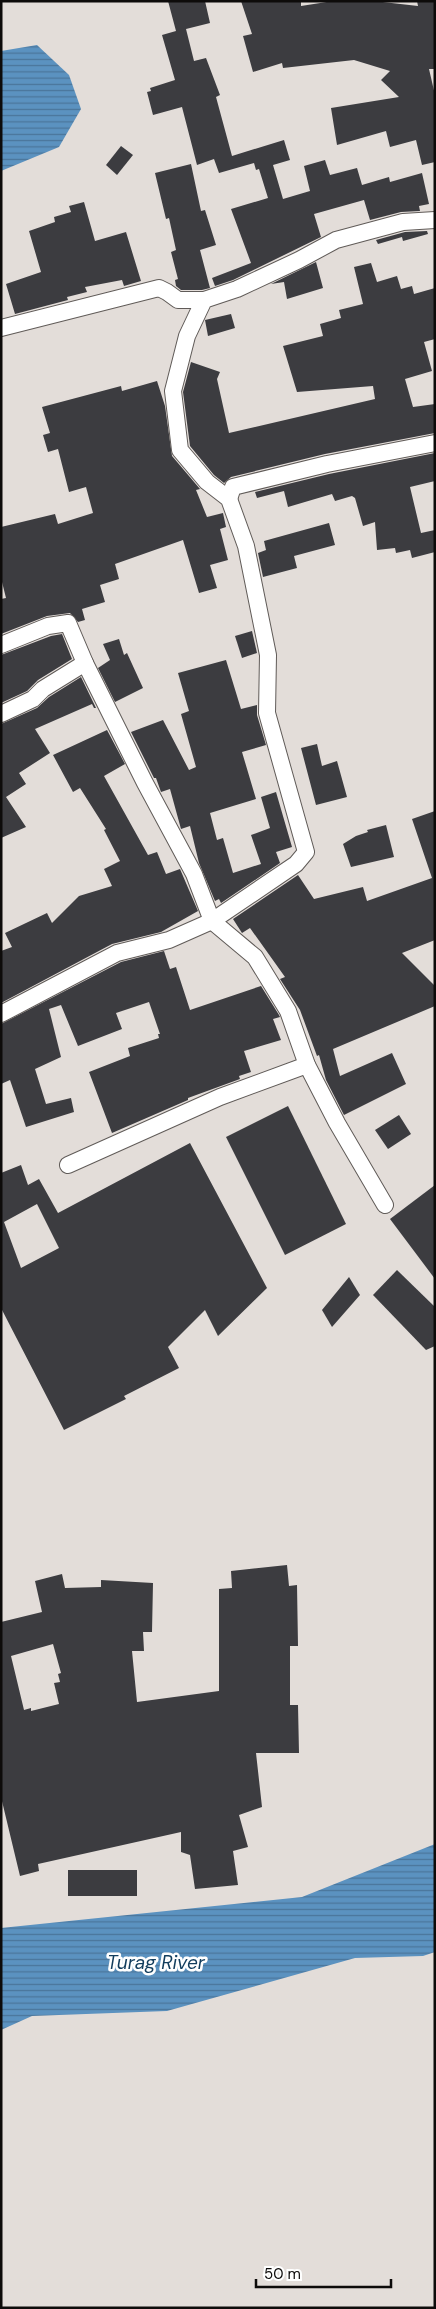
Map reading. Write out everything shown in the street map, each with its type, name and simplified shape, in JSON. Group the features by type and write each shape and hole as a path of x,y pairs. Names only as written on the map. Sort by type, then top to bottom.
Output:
{"street":[{"path":"1,328 159,288 178,300 204,300 237,289 299,260 336,240 403,222 435,220"},
{"path":"1,1014 117,954 169,940 212,920 296,864 306,852 267,713 268,655 246,546 229,499 208,482 180,450 173,391 187,336 204,300"},
{"path":"229,499 233,487 327,464 435,443"},
{"path":"1,645 48,626 68,623 145,783 194,874 212,920 255,957 288,1011 308,1065 337,1123 385,1205"},
{"path":"1,714 33,699 43,690 86,663"},
{"path":"68,1165 220,1097 308,1065"}],"water":[{"path":"37,45 69,75 81,109 59,147 1,171 1,51"},
{"name":"Turag River","path":"435,1844 435,1952 423,1956 355,1958 167,2011 32,2016 1,2030 1,1928 302,1897"}],"building":[{"path":"168,1 205,1 210,23 186,29 194,61 206,58 220,95 216,97 232,156 284,140 290,160 273,165 283,199 310,191 304,166 325,160 330,175 357,168 362,185 389,177 390,182 422,173 429,204 419,206 420,211 401,212 370,220 364,200 314,214 321,237 233,280 215,286 212,278 251,263 231,209 268,198 259,169 256,170 254,163 219,173 214,159 197,165 182,107 153,115 147,92 151,91 150,88 175,80 162,35 176,31"},
{"path":"241,1 301,1 301,6 333,1 374,1 418,6 417,1 435,1 435,69 429,69 435,95 435,162 422,165 416,140 390,147 386,131 337,145 331,108 399,97 381,80 390,71 354,60 283,68 282,63 253,72 243,36 252,34"},
{"path":"121,146 133,155 117,175 106,165"},
{"path":"191,164 201,211 205,210 216,245 200,250 210,288 202,290 181,290 176,286 175,280 178,279 171,252 176,250 169,218 166,219 155,173"},
{"path":"84,202 95,241 126,232 141,281 124,286 122,280 85,287 87,292 67,297 68,300 15,314 6,284 41,272 29,231 55,222 54,217 71,212 69,206"},
{"path":"427,231 428,234 403,241 402,237 378,244 376,240 405,232"},
{"path":"316,262 323,288 287,299 284,282 271,284"},
{"path":"371,263 377,282 397,276 401,289 412,286 414,294 435,288 435,339 424,342 432,371 405,379 413,407 435,404 435,433 325,454 231,477 224,483 214,475 190,446 183,392 191,362 220,372 217,379 229,433 375,399 373,386 297,392 283,346 323,336 320,324 341,318 339,310 363,304 354,267"},
{"path":"231,314 235,328 208,336 205,320"},
{"path":"157,381 165,406 172,456 200,489 196,490 207,517 223,513 226,527 220,529 228,560 210,565 217,588 199,593 183,540 115,564 119,579 100,585 105,602 82,609 85,620 78,622 70,613 47,616 1,634 1,599 6,598 1,578 1,527 55,514 58,524 93,513 86,487 69,492 58,449 48,452 43,435 50,433 42,407 121,386 122,391"},
{"path":"435,453 435,481 410,487 421,533 435,530 435,552 412,558 410,550 396,553 395,548 377,550 375,522 363,526 355,498 352,496 335,501 332,494 288,507 284,491 257,498 255,492 329,474"},
{"path":"329,523 335,545 294,556 297,568 263,577 258,553 266,550 264,541"},
{"path":"252,631 257,653 242,658 235,636"},
{"path":"62,634 72,659 38,680 27,691 1,703 1,655 51,636"},
{"path":"119,639 124,655 127,653 143,688 115,702 98,668 110,660 103,644"},
{"path":"226,660 241,709 257,705 257,715 266,745 242,752 256,799 210,813 217,840 223,838 233,873 261,864 251,835 270,828 261,797 276,792 292,847 276,852 280,863 221,903 219,899 215,901 199,863 190,826 181,829 170,789 161,792 156,778 154,778 131,732 163,720 189,770 196,767 181,714 189,711 178,673"},
{"path":"81,677 96,708 92,704 35,729 50,753 19,773 26,784 6,797 26,827 1,838 1,724 37,708 49,697"},
{"path":"107,730 125,764 104,776 148,855 157,852 166,874 180,869 198,911 161,932 112,944 1,1003 1,951 12,947 5,933 47,913 52,923 79,896 112,886 104,869 120,861 104,830 106,829 80,788 73,792 53,755"},
{"path":"317,744 322,766 337,761 347,797 316,805 301,748"},
{"path":"435,811 435,940 402,953 435,986 435,1006 333,1049 340,1076 392,1053 406,1084 344,1115 326,1080 319,1055 317,1056 300,1010 280,979 285,977 250,928 242,933 233,919 298,875 314,899 363,887 367,901 432,878 412,819"},
{"path":"386,825 394,857 351,867 343,844 356,836 368,832 367,830"},
{"path":"164,951 170,969 176,967 190,1010 261,986 280,1017 273,1019 281,1040 244,1051 251,1072 239,1076 240,1079 188,1098 188,1100 112,1133 89,1072 130,1056 128,1048 159,1038 158,1034 160,1034 149,1002 116,1013 122,1029 78,1046 61,1005 49,1009 61,1057 35,1069 46,1104 71,1098 74,1112 26,1127 10,1080 1,1084 1,1024 121,962"},
{"path":"288,1106 346,1224 285,1255 226,1137"},
{"path":"399,1115 411,1134 388,1149 375,1130"},
{"path":"190,1143 267,1288 218,1336 205,1310 168,1347 179,1368 124,1396 126,1399 64,1430 1,1308 1,1173 21,1165 28,1185 39,1179 58,1213","holes":["37,1204 59,1248 21,1268 4,1222"]},
{"path":"435,1185 435,1279 390,1219"},
{"path":"397,1270 435,1307 435,1346 426,1350 373,1295"},
{"path":"349,1277 360,1295 332,1327 322,1310"},
{"path":"287,1565 289,1586 297,1585 298,1646 290,1646 290,1705 298,1705 299,1753 256,1753 262,1807 239,1815 248,1847 233,1851 238,1885 195,1889 190,1855 181,1852 181,1832 38,1864 39,1871 20,1876 1,1797 1,1622 42,1612 35,1581 62,1574 65,1588 101,1587 101,1580 153,1583 152,1632 143,1632 144,1651 132,1651 137,1702 219,1691 219,1589 232,1588 231,1571","holes":["53,1644 61,1673 58,1674 60,1682 54,1683 59,1704 31,1711 31,1708 24,1710 11,1656"]},
{"path":"68,1870 137,1870 137,1896 68,1896"}]}
